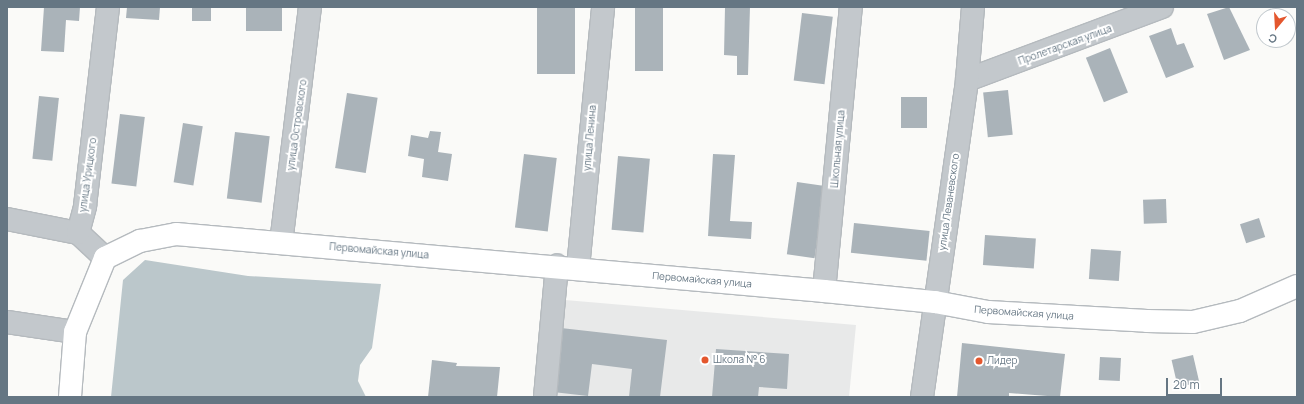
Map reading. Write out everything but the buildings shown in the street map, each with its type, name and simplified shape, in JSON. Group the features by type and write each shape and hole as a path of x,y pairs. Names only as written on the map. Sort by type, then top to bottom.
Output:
{"main road":[{"name":"Первомайская улица","path":"105,258 140,241 176,234 567,267 824,291 936,302 988,312 1193,322 1240,311 1297,286"},
{"path":"70,397 75,332 105,258"}],"street":[{"name":"улица Урицкого","path":"78,233 85,206 108,7"},
{"name":"улица Островского","path":"281,243 310,7"},
{"name":"улица Ленина","path":"545,397 567,267 603,7"},
{"name":"Школьная улица","path":"824,291 851,7"},
{"name":"улица Леваневского","path":"922,397 967,80 972,7"},
{"name":"Пролетарская улица","path":"967,80 1162,7"},
{"path":"7,219 78,233 105,258"},
{"path":"7,322 75,332"}],"shaded area":[{"path":"145,260 248,276 381,284 372,348 360,365 358,381 366,397 111,397 123,280"},
{"name":"Школа № 6","path":"565,300 856,325 849,397 553,397"}],"place":[{"name":"Школа № 6","path":"705,360"},
{"name":"Лидер","path":"979,361"}]}
